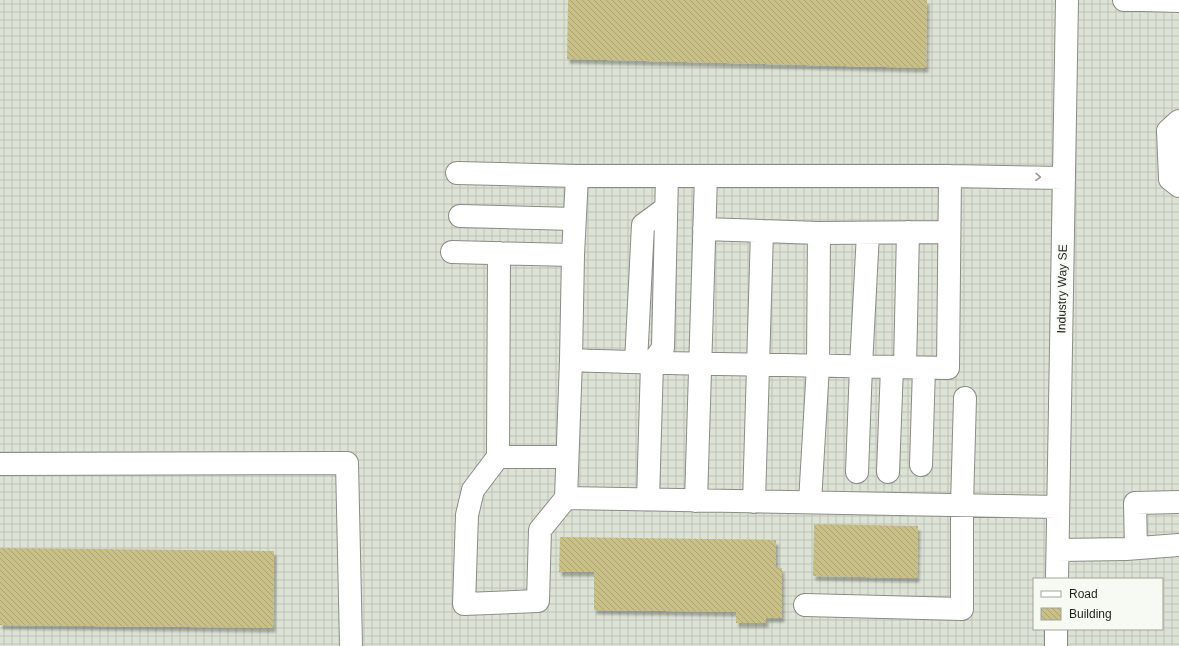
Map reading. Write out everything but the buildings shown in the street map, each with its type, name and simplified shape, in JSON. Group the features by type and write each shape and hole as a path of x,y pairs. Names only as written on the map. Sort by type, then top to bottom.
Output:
{"street":[{"name":"Industry Way SE","path":"1057,578 1067,0"},
{"path":"1124,0 1179,1"},
{"path":"1179,121 1168,130 1170,180 1179,186"},
{"path":"457,173 577,176 950,176 1064,178"},
{"path":"499,253 498,457 473,490 467,515 464,604 538,601 540,530 566,498 574,219 577,176"},
{"path":"644,363 664,348 667,176"},
{"path":"696,501 706,176"},
{"path":"571,360 644,363 948,368 950,176"},
{"path":"460,216 574,219"},
{"path":"704,229 819,233 949,232"},
{"path":"754,502 762,231"},
{"path":"908,232 907,367 921,464"},
{"path":"810,502 818,366 819,233"},
{"path":"857,472 868,233"},
{"path":"452,252 573,255"},
{"path":"644,363 648,500"},
{"path":"888,472 907,367"},
{"path":"805,605 962,609 962,505 965,398"},
{"path":"498,457 567,457"},
{"path":"0,464 347,463 351,646"},
{"path":"566,498 1058,507"},
{"path":"1136,548 1135,503 1179,502"},
{"path":"1058,550 1126,549 1179,545"},
{"path":"1056,630 1056,646"}],"shaded area":[{"path":"0,0 1179,0 1179,646 0,646"}]}
